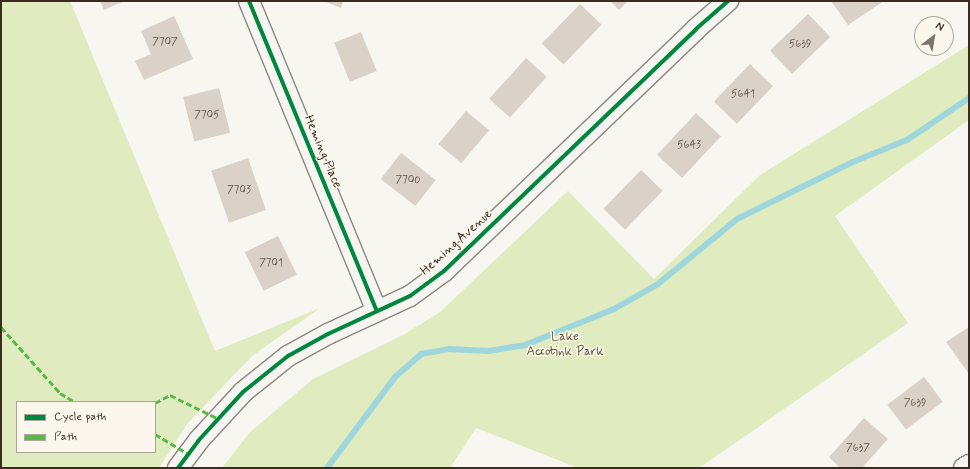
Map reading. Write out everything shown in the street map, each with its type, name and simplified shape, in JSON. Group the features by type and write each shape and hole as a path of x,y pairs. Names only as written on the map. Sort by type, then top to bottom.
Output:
{"street":[{"name":"Heming Place","path":"249,1 377,311"},
{"name":"Heming Avenue","path":"178,468 198,441 243,392 288,356 328,334 410,296 444,271 690,34 728,1"},
{"path":"964,468 969,465"}],"green space":[{"path":"1,1 70,1 215,351 320,308 252,356 188,423 159,468 1,468"},
{"name":"Lake Accotink Park","path":"969,45 969,120 835,216 908,323 699,468 578,468 476,428 450,468 222,468 250,432 313,379 403,335 440,312 568,191 654,279 760,175 951,56 954,56 954,54"}],"building":[{"path":"100,1 124,1 104,10"},
{"path":"324,1 343,1 341,8"},
{"path":"610,1 628,1 619,10"},
{"path":"831,1 884,1 848,25"},
{"path":"580,4 602,25 563,64 542,44"},
{"path":"808,14 830,37 792,74 770,51"},
{"path":"174,16 193,59 144,80 135,61 151,54 141,31"},
{"path":"361,32 377,71 350,82 334,43"},
{"path":"526,58 547,77 510,118 489,99"},
{"path":"750,64 773,86 737,124 714,101"},
{"path":"219,88 230,133 194,142 183,97"},
{"path":"466,111 489,130 461,163 438,144"},
{"path":"696,113 721,136 682,178 657,155"},
{"path":"401,153 436,180 415,206 381,179"},
{"path":"248,158 266,210 229,223 211,171"},
{"path":"641,170 663,191 625,230 603,209"},
{"path":"278,236 297,275 264,291 245,252"},
{"path":"969,327 969,374 946,342"},
{"path":"924,377 943,402 906,429 887,405"},
{"path":"864,418 888,439 862,468 840,468 829,457"}],"waterway":[{"path":"327,468 395,377 421,354 449,349 488,351 525,345 614,309 658,284 737,219 853,162 907,140 969,98"}],"marked path":[{"path":"1,327 60,393 73,401"},
{"path":"156,402 170,395 217,418"},
{"path":"156,435 188,454"}],"cycle path":[{"path":"249,1 377,311"},
{"path":"178,468 198,441 243,392 288,356 328,334 410,296 444,271 696,29 728,1"}]}
